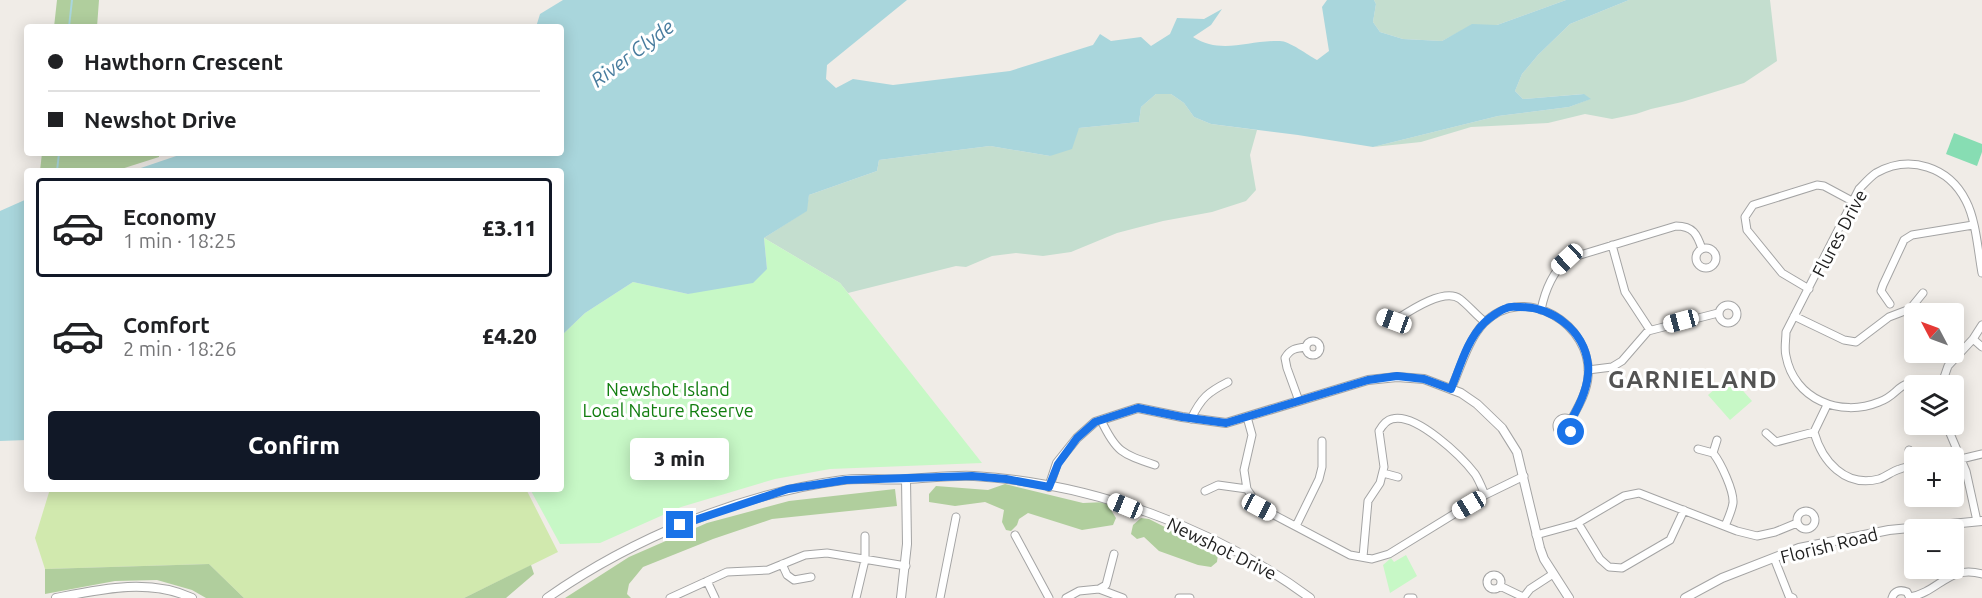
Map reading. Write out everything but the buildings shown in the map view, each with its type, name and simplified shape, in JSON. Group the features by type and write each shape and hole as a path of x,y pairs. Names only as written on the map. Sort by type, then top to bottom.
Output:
{"street":[{"name":"Flures Drive","path":"1827,405 1811,397 1794,377 1786,355 1786,332 1852,201 1859,189 1876,174 1899,165 1924,165 1950,178 1967,202 1982,273"},
{"path":"1809,289 1782,273 1748,230 1745,217 1753,205 1817,185 1824,186 1852,201"},
{"path":"1542,310 1549,283 1556,269 1567,259 1686,225 1696,232 1702,249"},
{"path":"1890,304 1881,291 1882,285 1904,240 1912,235 1973,225"},
{"path":"1612,245 1625,292 1650,330"},
{"path":"1794,316 1844,340 1856,342 1889,316 1910,309 1923,293"},
{"path":"1382,317 1394,321 1416,306 1445,296 1458,297 1485,322"},
{"path":"1451,389 1472,339 1485,322 1507,307 1530,307 1542,310 1567,323 1580,343 1588,362 1588,379 1571,420"},
{"path":"1588,370 1612,367 1622,361 1650,330 1718,313"},
{"path":"1945,375 1948,366 1982,325"},
{"path":"1972,339 1982,347"},
{"path":"1299,402 1285,358 1288,352 1295,348 1306,347"},
{"path":"1049,487 1058,464 1077,438 1095,422 1138,408 1191,419 1226,423 1368,380 1397,376 1424,379 1451,389 1477,404 1502,428 1517,452 1536,535 1544,559 1569,598"},
{"path":"1191,419 1198,404 1210,391 1228,382"},
{"path":"1904,385 1880,402 1856,408 1827,405 1814,432 1818,445 1840,473 1847,478 1856,481 1880,479 1904,468"},
{"path":"1247,417 1252,435 1244,470 1247,489 1259,507 1350,555 1372,559 1389,554 1485,495 1524,476"},
{"path":"1363,557 1368,501 1380,483 1384,467 1379,431 1383,424 1392,419 1414,423 1442,441 1476,476 1485,495"},
{"path":"1101,420 1110,439 1126,455 1155,465"},
{"path":"1766,433 1776,442 1814,432"},
{"path":"1713,453 1717,440"},
{"path":"1296,526 1319,479 1322,467 1322,441"},
{"path":"1698,449 1713,453 1719,460 1732,493 1733,502 1725,526"},
{"path":"1964,458 1982,454"},
{"path":"1964,466 1979,521"},
{"path":"1383,473 1398,477"},
{"name":"Newshot Drive","path":"547,598 584,572 665,531 788,489 846,480 972,476 1006,479 1098,495 1190,530 1245,555 1310,598"},
{"path":"901,598 906,566 906,479"},
{"path":"1205,491 1218,486 1247,489"},
{"path":"1536,535 1578,523 1624,496 1639,493 1757,536 1797,524"},
{"path":"1578,523 1600,559 1609,567 1622,568 1670,540 1684,510"},
{"path":"940,598 956,517"},
{"name":"Florish Road","path":"1685,598 1722,578 1799,548 1889,530 1979,521"},
{"path":"1016,535 1049,598"},
{"path":"856,598 865,560 865,536"},
{"path":"670,598 727,572 768,570 805,555 827,553 906,566"},
{"path":"1099,590 1106,585 1114,554"},
{"path":"1774,558 1789,596 1793,598"},
{"path":"782,564 787,575 794,580 811,577"},
{"path":"1892,598 1894,592 1900,590 1906,592 1910,597 1927,592 1946,578 1959,572 1973,571 1982,574 1982,580"},
{"path":"1500,586 1523,598 1530,589 1553,573"},
{"path":"707,581 715,598"},
{"path":"56,598 119,587 151,587 170,590 192,598"},
{"path":"1066,598 1079,591 1099,590 1123,598"},
{"path":"1179,598 1190,598"},
{"path":"1408,598 1413,598"}],"green space":[{"path":"57,0 99,0 97,24 54,24"},
{"path":"1374,0 1566,0 1497,25 1472,25 1442,41 1403,39 1380,32 1373,22 1376,4"},
{"path":"1629,0 1770,0 1777,61 1744,83 1636,114 1612,119 1585,114 1548,123 1471,127 1421,142 1373,147 1498,116 1569,107 1590,99 1583,94 1523,99 1515,91 1522,74 1570,24"},
{"path":"1156,94 1171,94 1184,103 1194,117 1211,124 1257,130 1250,155 1256,190 1246,201 1212,212 1117,233 1071,252 1043,256 1016,253 992,256 966,267 956,266 848,293 840,283 764,238 806,211 809,195 877,171 879,160 990,146 1050,156 1079,128 1139,122 1141,107"},
{"path":"1954,133 1982,144 1977,166 1946,154"},
{"path":"42,156 159,156 124,168 40,168"},
{"name":"Newshot Island Local Nature Reserve","path":"764,238 840,283 982,463 830,469 775,479 681,507 600,543 560,544 532,492 564,492 564,333 585,313 633,282 688,294 767,269"},
{"path":"1730,376 1752,401 1730,420 1708,395"},
{"path":"1005,484 1083,503 1106,502 1116,518 1113,525 1082,530 1028,513 1019,519 1011,531 1006,530 1002,522 1004,510 985,502 955,506 929,502 929,494 936,486 988,490"},
{"path":"895,489 897,506 772,519 713,539 643,567 629,584 627,594 631,598 565,598 629,557 707,523 789,501"},
{"path":"49,492 528,492 558,552 464,598 244,598 209,564 45,569 35,538"},
{"path":"1141,518 1149,519 1218,554 1217,562 1211,567 1198,565 1159,551 1144,537 1137,539 1131,534 1133,525"},
{"path":"1406,555 1417,576 1390,593 1383,565 1391,558 1394,562"},
{"path":"209,564 244,598 206,598 192,590 157,580 115,581 45,594 45,569"},
{"path":"531,565 534,574 506,598 464,598"}],"water":[{"name":"River Clyde","path":"563,0 907,0 827,65 826,79 836,88 853,79 893,85 1010,71 1093,45 1100,34 1111,41 1141,37 1151,46 1170,34 1177,18 1204,19 1222,9 1211,25 1193,37 1214,45 1225,46 1280,41 1317,60 1329,51 1322,7 1327,0 1374,0 1376,4 1373,22 1380,32 1403,39 1442,41 1472,24 1497,25 1566,0 1629,0 1570,24 1522,74 1515,91 1523,99 1584,94 1591,99 1569,107 1498,116 1373,147 1211,124 1194,117 1184,103 1171,94 1156,94 1141,107 1139,122 1079,128 1072,149 1050,156 990,146 879,160 877,171 809,195 807,211 764,238 767,269 753,283 688,294 633,282 585,313 564,333 564,168 141,168 176,156 564,156 564,24 537,24 540,14"},
{"path":"24,200 24,440 0,441 0,211"}],"waterway":[{"path":"69,24 72,0"},
{"path":"57,168 59,156"}],"district":[{"name":"GARNIELAND","path":"1693,379"}],"route":[{"path":"680,525 788,489 846,480 972,476 1006,479 1049,487 1058,464 1077,438 1095,422 1138,408 1226,423 1368,380 1397,376 1424,379 1451,389 1472,339 1485,322 1507,307 1530,307 1551,313 1567,323 1580,343 1588,362 1588,379 1579,406 1571,420 1573,427 1571,432"}]}
